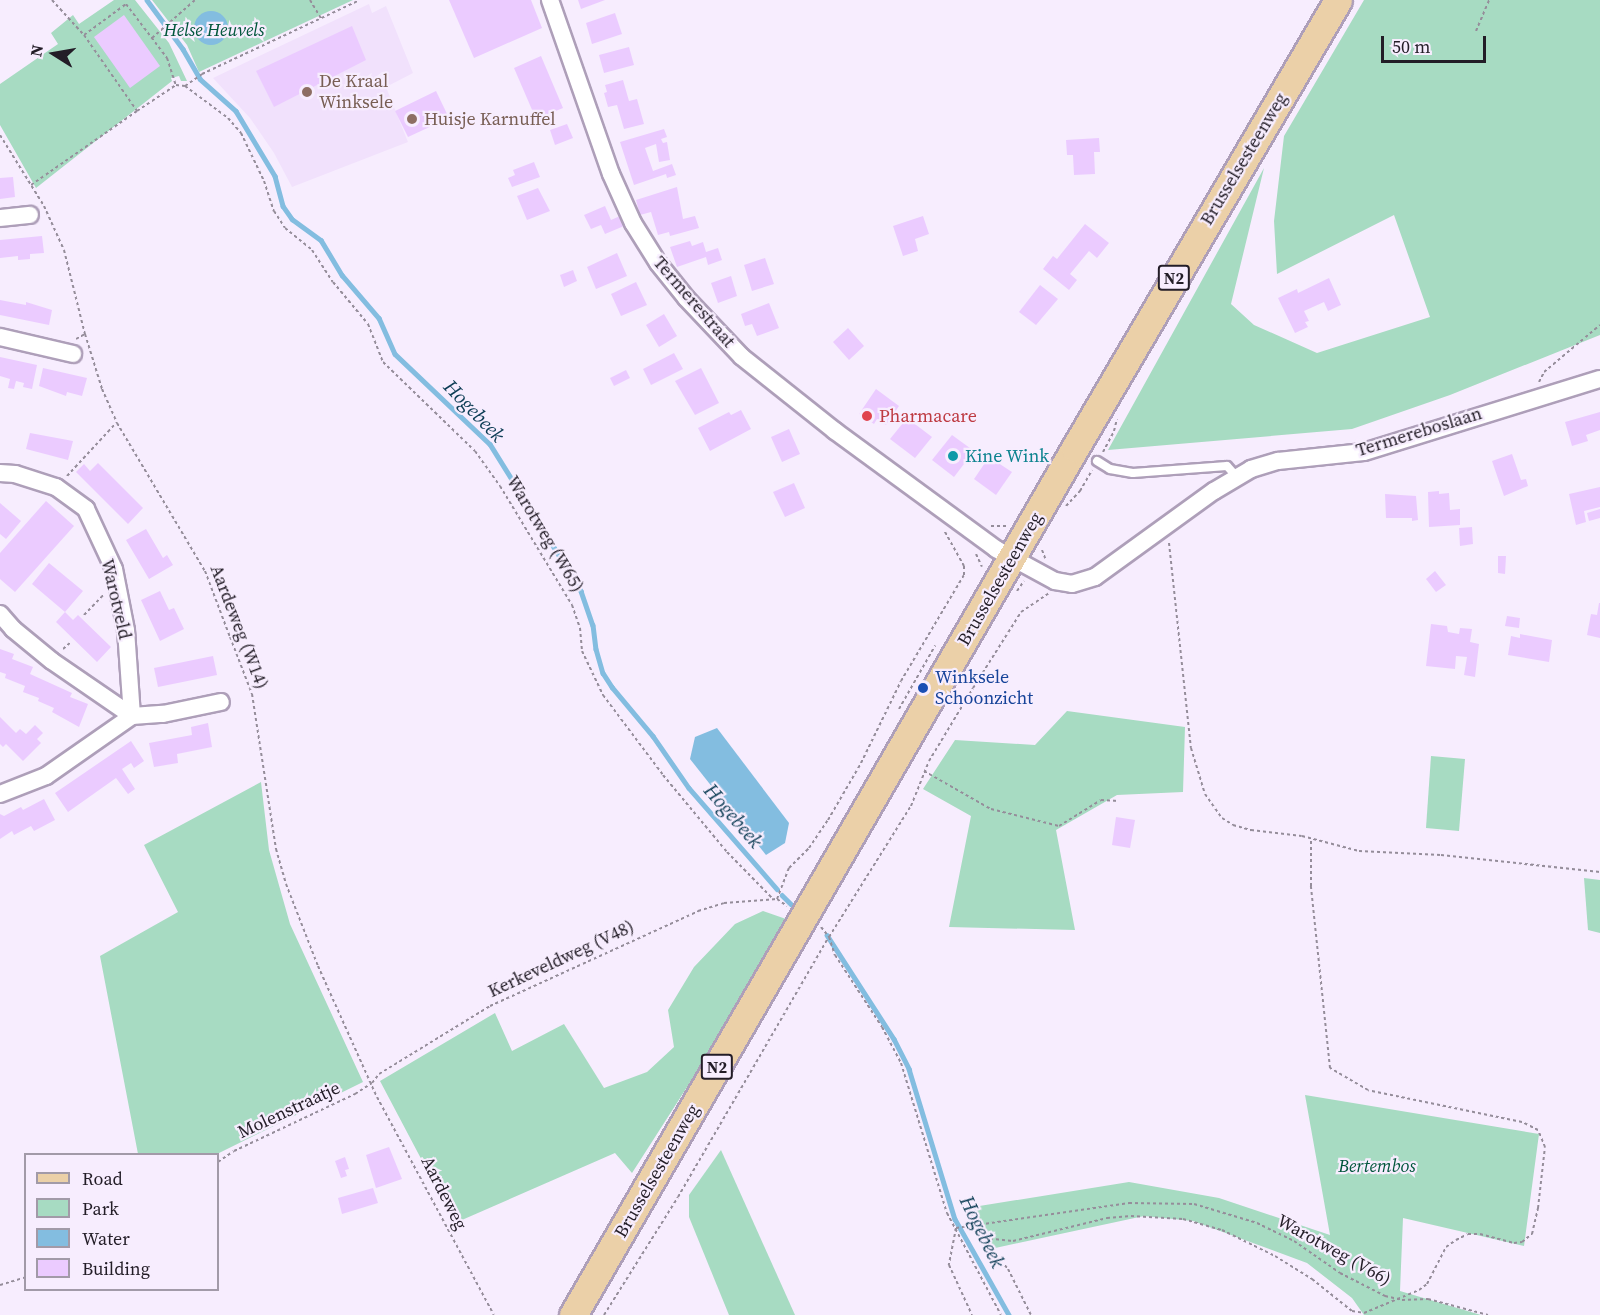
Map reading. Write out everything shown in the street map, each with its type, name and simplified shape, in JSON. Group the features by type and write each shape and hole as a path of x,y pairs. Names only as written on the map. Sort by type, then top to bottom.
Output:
{"main road":[{"name":"Brusselsesteenweg","path":"573,1315 1338,0"}],"street":[{"name":"Termerestraat","path":"550,0 611,174 633,223 658,263 686,298 741,357 906,484 1012,558"},
{"path":"0,218 30,215"},
{"path":"0,337 73,354"},
{"name":"Termereboslaan","path":"1012,558 1055,582 1080,582 1103,573 1236,476 1278,461 1364,452 1600,379"},
{"name":"Warotveld","path":"0,473 15,474 56,487 86,509 114,569 126,630 132,716"},
{"path":"0,614 13,629 52,661 132,716"},
{"path":"0,794 46,776 132,716 163,714 221,702"}],"lane":[{"path":"1097,461 1110,469 1133,473 1227,466 1236,476"}],"path":[{"path":"52,0 84,35 137,111"},
{"path":"152,38 195,0"},
{"path":"310,0 321,18"},
{"path":"31,185 176,85 185,86 202,74 360,0"},
{"path":"1476,31 1488,0"},
{"path":"84,35 126,4 167,58 176,85"},
{"name":"Warotweg (W65)","path":"185,86 192,94 228,118 241,133 264,181 274,211 285,228 312,250 333,282 368,324 383,362 475,451 500,486 572,605 580,628 582,651 603,695 663,775 727,852 773,899"},
{"name":"Aardeweg (W14)","path":"0,135 44,206 64,250 85,334 102,389 117,423 205,572 252,694 276,849 286,884 318,966 372,1083"},
{"path":"1533,398 1535,388 1544,372 1600,325"},
{"path":"56,487 117,423"},
{"path":"1167,525 1191,748 1205,794 1213,808 1233,825 1251,830 1311,838 1359,851 1442,855 1600,872"},
{"path":"790,907 777,899 789,868 809,848 828,820 861,763 901,681 964,575 963,566 944,530"},
{"path":"84,615 116,580"},
{"path":"604,1315 678,1197 829,937 911,806 924,771 1015,620 1026,608 1046,597 1051,589"},
{"path":"924,771 991,809 1059,826 1101,800 1119,801"},
{"path":"984,1238 1013,1241 1107,1218 1131,1216 1183,1219 1222,1230 1275,1256 1312,1279 1352,1311 1364,1312 1402,1300 1427,1284 1446,1247 1468,1234 1514,1243 1527,1239 1535,1224 1545,1147 1538,1130 1522,1122 1368,1090 1330,1068 1311,886 1311,838"},
{"name":"Kerkeveldweg (V48)","path":"372,1083 379,1074 490,1006 698,911 724,903 777,899"},
{"path":"820,924 829,937 835,955 882,1027 901,1063 944,1203 1001,1315"},
{"name":"Molenstraatje","path":"219,1161 234,1151 355,1094 372,1083"},
{"name":"Aardeweg","path":"372,1083 494,1315"},
{"name":"Warotweg (V66)","path":"956,1228 970,1224 1129,1203 1194,1204 1257,1223 1294,1241 1340,1273 1385,1296 1402,1300 1428,1299 1488,1315"},
{"path":"970,1224 1008,1269 1031,1315"},
{"path":"956,1228 949,1265 972,1315"},
{"path":"0,1285 24,1278"}],"shaded area":[{"name":"De Kraal Winksele","path":"369,4 372,13 386,6 413,73 386,87 408,142 292,187 274,153 250,118 213,78"}],"green space":[{"path":"114,0 135,0 169,43 187,81 181,81 179,76 171,78 172,81 36,188 0,125 0,84 58,44 51,33 73,15 79,24"},
{"name":"Helse Heuvels","path":"152,0 353,0 199,72 187,45"},
{"path":"1364,0 1600,0 1600,335 1450,395 1352,429 1108,450 1264,168 1231,304 1254,325 1317,353 1430,317 1394,215 1277,274 1274,221 1284,136"},
{"path":"1067,711 1185,727 1183,792 1117,795 1056,830 1075,930 949,927 971,816 923,789 955,740 1035,745"},
{"path":"1431,756 1465,759 1459,831 1426,828"},
{"path":"261,782 269,850 290,924 363,1082 219,1153 138,1153 100,956 178,912 144,845"},
{"path":"1584,878 1600,880 1600,933 1588,930"},
{"path":"763,911 786,919 714,1045 632,1173 615,1153 455,1223 380,1081 495,1013 512,1051 564,1024 604,1088 647,1072 674,1047 668,1010 694,967 735,924"},
{"name":"Bertembos","path":"1305,1095 1539,1134 1524,1246 1403,1218 1400,1291 1481,1315 1364,1315 1352,1298 1307,1263 1193,1221 1144,1216 986,1250 967,1208 1129,1182 1219,1198 1330,1235"},
{"path":"721,1150 795,1315 729,1315 689,1217 689,1195"}],"water":[{"path":"211,11 223,16 228,28 223,40 211,45 199,40 194,28 199,16"},
{"path":"717,728 789,823 785,843 766,855 690,759 695,737"}],"building":[{"path":"449,0 531,0 542,28 474,58"},
{"path":"578,0 605,0 581,9"},
{"path":"615,13 622,34 592,44 586,23"},
{"path":"124,15 160,66 130,88 94,37"},
{"name":"De Kraal Winksele","path":"352,26 366,60 274,107 256,71"},
{"path":"629,47 634,65 604,73 599,55"},
{"path":"541,56 563,108 536,119 514,68"},
{"path":"623,80 629,101 637,99 644,124 624,129 617,105 608,107 604,93 607,92 605,85"},
{"path":"436,91 449,118 408,137 395,111"},
{"path":"567,124 573,138 555,145 550,130"},
{"path":"664,129 667,137 661,139 663,143 667,142 670,160 659,162 656,144 645,148 653,171 672,164 676,175 667,178 666,174 634,185 620,142"},
{"path":"1099,138 1100,152 1094,152 1095,174 1074,175 1073,155 1067,155 1066,140"},
{"path":"534,162 540,177 512,187 508,178 515,175 513,170"},
{"path":"13,177 15,197 0,199 0,178"},
{"path":"677,187 683,219 695,216 699,228 670,236 669,232 658,235 651,212 640,215 636,200"},
{"path":"538,188 550,211 527,220 517,196"},
{"path":"605,206 611,220 620,216 624,226 605,234 601,225 591,229 584,215"},
{"path":"923,216 929,234 915,239 918,251 903,256 893,226"},
{"path":"1085,224 1109,243 1097,258 1089,251 1070,274 1077,280 1069,290 1043,269 1053,256 1057,259"},
{"path":"42,236 44,253 30,254 30,259 18,260 18,256 0,258 0,240"},
{"path":"690,241 692,246 703,242 706,252 718,248 722,260 708,265 706,257 677,267 670,247"},
{"path":"617,253 627,276 596,289 587,267"},
{"path":"765,258 774,284 752,291 744,265"},
{"path":"573,270 577,281 564,287 560,275"},
{"path":"731,276 737,296 718,303 711,283"},
{"path":"1329,278 1341,305 1328,311 1324,302 1304,311 1309,321 1305,322 1308,327 1295,333 1278,298 1297,289 1298,293"},
{"path":"636,282 647,305 621,316 611,294"},
{"path":"1040,285 1058,299 1036,325 1019,312"},
{"path":"0,300 26,305 26,302 52,310 49,325 0,315"},
{"path":"769,303 779,328 757,336 752,324 745,326 741,314"},
{"path":"664,314 677,336 659,347 646,325"},
{"path":"848,328 864,346 849,360 833,342"},
{"path":"674,353 683,369 651,385 643,369"},
{"path":"0,357 37,365 32,389 23,387 24,383 16,381 14,389 8,388 10,379 0,376"},
{"path":"43,368 87,378 82,396 67,392 66,396 39,386"},
{"path":"701,368 719,403 695,415 675,381"},
{"path":"626,370 630,378 614,386 610,378"},
{"path":"876,389 899,406 886,425 877,419 874,424 859,414"},
{"path":"741,410 751,429 710,451 698,428 729,412 731,415"},
{"path":"1600,412 1600,430 1586,435 1588,441 1572,446 1565,422"},
{"path":"907,418 932,437 915,458 890,439"},
{"path":"789,429 800,454 782,462 771,437"},
{"path":"30,433 73,441 68,460 26,449"},
{"name":"Kine Wink","path":"952,435 974,451 954,477 932,460"},
{"path":"1512,454 1521,480 1526,479 1528,486 1504,496 1492,461"},
{"path":"989,457 1012,472 996,495 974,479"},
{"path":"98,463 143,508 128,524 76,472 84,464 90,471"},
{"path":"794,483 805,508 785,517 773,492"},
{"path":"1600,487 1600,507 1584,511 1586,522 1576,525 1569,494"},
{"path":"1439,491 1439,494 1449,493 1450,510 1460,509 1460,525 1429,527 1428,492"},
{"path":"1385,494 1416,496 1418,520 1386,518"},
{"path":"46,501 74,526 15,592 0,579 0,553"},
{"path":"0,503 21,521 6,539 0,534"},
{"path":"1600,509 1600,518 1589,521 1587,513"},
{"path":"1472,527 1473,544 1460,546 1459,528"},
{"path":"146,529 163,558 167,555 173,565 149,579 126,540"},
{"path":"1498,556 1506,556 1505,574 1498,573"},
{"path":"49,563 83,591 65,612 32,584"},
{"path":"1435,571 1446,585 1436,592 1426,579"},
{"path":"160,591 169,610 174,608 184,629 160,641 141,600"},
{"path":"1599,603 1600,638 1587,635 1591,614 1597,615"},
{"path":"65,612 73,620 78,615 111,647 97,662 56,622"},
{"path":"1507,616 1520,618 1519,628 1505,626"},
{"path":"1431,624 1447,626 1448,632 1459,634 1460,628 1472,629 1470,642 1479,644 1475,677 1464,675 1467,657 1456,656 1455,669 1426,666"},
{"path":"1520,634 1552,640 1549,662 1508,655 1511,636 1520,638"},
{"path":"0,649 14,654 12,659 33,667 30,674 72,693 70,697 88,704 79,727 52,712 54,708 38,701 39,698 23,692 25,686 5,678 6,674 0,672"},
{"path":"213,656 217,675 158,687 154,668"},
{"path":"0,717 16,733 20,729 26,734 35,725 43,733 37,739 41,743 23,761 6,744 3,747 0,744"},
{"path":"208,723 212,747 177,754 178,763 154,767 149,743 192,735 191,727"},
{"path":"131,741 144,761 134,768 131,763 122,769 135,789 128,794 116,778 68,812 55,793"},
{"path":"44,799 55,820 34,831 31,826 14,835 12,831 0,839 0,814 4,816 21,807 23,810"},
{"path":"1116,817 1135,820 1130,848 1112,845"},
{"path":"389,1147 402,1179 376,1188 366,1155"},
{"path":"345,1157 349,1169 345,1170 347,1176 341,1178 335,1161"},
{"path":"373,1188 378,1203 342,1214 338,1198"}],"waterway":[{"name":"Hogebeek","path":"147,0 183,49 200,79 236,111 275,176 283,206 292,219 321,240 342,275 379,318 395,354 490,444 581,591 593,625 596,649 603,673 612,687 653,736 689,788 777,889"},
{"name":"Hogebeek","path":"782,895 791,904"},
{"name":"Hogebeek","path":"827,935 894,1039 909,1069 955,1219 1009,1315"}],"place":[{"name":"De Kraal Winksele","path":"307,92"},
{"name":"Huisje Karnuffel","path":"412,119"},
{"name":"Pharmacare","path":"867,416"},
{"name":"Kine Wink","path":"953,456"},
{"name":"Winksele Schoonzicht","path":"923,688"}]}
